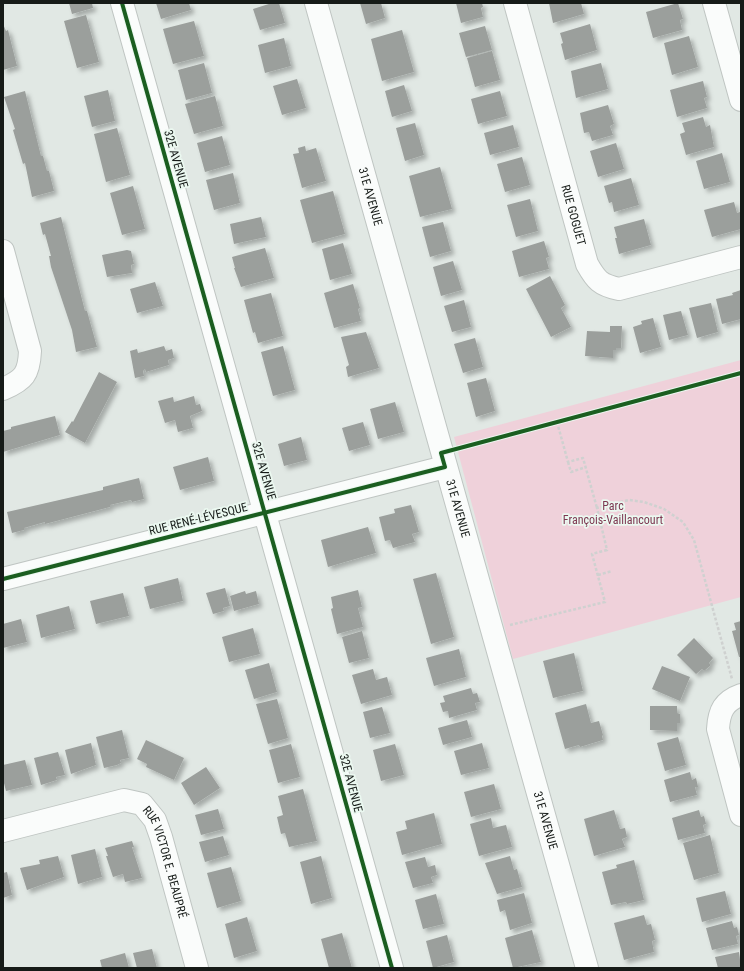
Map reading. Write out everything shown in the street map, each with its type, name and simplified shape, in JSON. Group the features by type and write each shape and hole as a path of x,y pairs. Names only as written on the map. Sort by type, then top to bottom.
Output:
{"street":[{"name":"32E AVENUE","path":"122,3 392,968"},
{"name":"31E AVENUE","path":"316,3 586,968"},
{"name":"RUE GOGUET","path":"515,3 588,264 595,277 604,286 619,289 741,256"},
{"path":"714,3 741,100"},
{"path":"3,251 30,351 30,365 26,374 18,382 3,389"},
{"name":"RUE RENÉ-LÉVESQUE","path":"3,579 445,467"},
{"path":"739,696 723,706 718,717 718,729 741,815"},
{"name":"RUE VICTOR E. BEAUPRÉ","path":"3,831 124,800 142,804 155,820 161,837 197,968"}],"path":[{"path":"550,424 565,420"},
{"path":"558,422 571,472 586,467"},
{"path":"491,630 605,602 592,554 608,550 597,508 583,458 568,462"},
{"path":"597,508 629,500 644,502 664,509 684,522 694,540 739,696"},
{"path":"598,575 612,571"}],"green space":[{"name":"Parc François-Vaillancourt","path":"741,360 741,597 513,659 454,437"}],"building":[{"path":"69,3 92,3 93,8 72,14"},
{"path":"156,3 189,3 191,10 161,19"},
{"path":"272,3 279,3 285,23 260,30 253,9"},
{"path":"360,3 381,3 385,18 366,24"},
{"path":"456,3 482,3 483,7 481,8 483,17 461,23"},
{"path":"549,3 581,3 584,14 553,23"},
{"path":"678,3 683,19 680,20 682,30 653,38 646,12"},
{"path":"86,15 99,62 77,68 64,21"},
{"path":"194,21 204,56 173,64 163,29"},
{"path":"3,24 6,31 8,30 17,66 3,70"},
{"path":"590,24 597,50 565,60 560,33"},
{"path":"485,26 492,50 466,57 459,33"},
{"path":"402,30 414,72 382,81 371,39"},
{"path":"689,36 698,67 672,75 664,43"},
{"path":"284,38 291,66 265,73 258,45"},
{"path":"492,51 500,80 475,87 467,58"},
{"path":"204,63 212,93 186,100 178,70"},
{"path":"601,63 608,89 576,98 571,71"},
{"path":"297,79 306,108 282,115 273,86"},
{"path":"703,81 707,97 704,98 707,108 677,117 670,90"},
{"path":"404,85 412,111 392,117 385,91"},
{"path":"108,90 115,121 92,127 84,96"},
{"path":"25,91 41,156 43,156 47,171 49,171 54,191 32,197 25,163 23,164 13,130 15,129 4,97"},
{"path":"500,91 507,116 478,124 471,99"},
{"path":"215,96 223,126 194,134 185,104"},
{"path":"608,105 614,124 610,126 613,135 592,141 589,132 584,133 580,113"},
{"path":"703,117 706,127 710,125 714,147 686,155 680,134 685,132 682,123"},
{"path":"415,123 424,155 405,161 396,128"},
{"path":"513,125 519,147 490,155 484,133"},
{"path":"117,128 130,175 106,182 94,134"},
{"path":"222,136 230,165 205,172 197,143"},
{"path":"616,143 624,169 598,177 590,151"},
{"path":"305,146 306,151 316,148 326,181 302,188 293,154 299,153 298,148"},
{"path":"722,153 730,182 704,189 696,161"},
{"path":"522,157 530,185 505,192 497,164"},
{"path":"440,167 452,209 420,217 409,176"},
{"path":"233,173 240,203 214,210 206,180"},
{"path":"631,178 639,205 614,212 612,202 609,203 604,186"},
{"path":"133,186 145,229 122,235 110,193"},
{"path":"333,191 345,234 312,243 300,200"},
{"path":"530,199 538,231 516,237 507,205"},
{"path":"734,202 737,213 740,212 741,229 712,237 704,210"},
{"path":"61,217 85,311 87,311 97,347 76,352 72,330 51,267 49,256 51,256 45,234 43,235 40,223"},
{"path":"261,217 266,237 234,244 230,224"},
{"path":"644,219 651,245 619,254 614,227"},
{"path":"443,222 451,251 430,257 422,227"},
{"path":"544,241 549,257 546,258 549,269 519,277 512,251"},
{"path":"343,243 352,274 330,280 322,249"},
{"path":"265,248 274,278 241,287 234,268 232,257"},
{"path":"127,250 131,251 134,264 131,265 132,273 107,277 102,255"},
{"path":"453,261 462,290 441,296 433,267"},
{"path":"550,276 565,305 561,308 571,327 551,337 526,289"},
{"path":"155,282 163,306 137,313 130,289"},
{"path":"353,284 360,308 358,309 361,321 334,328 324,293"},
{"path":"741,290 741,319 722,324 716,299 733,295 732,293"},
{"path":"271,293 283,336 258,343 255,332 253,333 244,300"},
{"path":"464,300 471,327 452,332 444,306"},
{"path":"711,303 718,332 697,338 689,308"},
{"path":"681,311 688,335 669,340 663,315"},
{"path":"653,318 661,347 640,353 633,327 642,324 641,321"},
{"path":"610,326 622,326 621,348 616,348 616,350 613,350 613,358 585,356 587,331 610,332"},
{"path":"366,332 379,368 348,377 346,367 349,365 341,337"},
{"path":"475,338 483,367 463,373 454,344"},
{"path":"164,346 166,351 172,349 174,358 168,360 169,365 146,372 145,369 143,371 144,376 135,378 130,351 137,349 138,353"},
{"path":"283,346 295,390 273,396 261,352"},
{"path":"99,372 117,382 85,443 65,432 72,421 73,422"},
{"path":"486,378 495,411 476,417 467,383"},
{"path":"194,396 196,405 200,404 202,411 190,416 193,428 178,432 175,420 165,423 158,401 173,397 174,402"},
{"path":"395,402 404,432 378,439 370,409"},
{"path":"55,416 60,435 3,452 3,431 11,429 11,427"},
{"path":"363,422 370,445 349,451 342,428"},
{"path":"301,437 307,460 284,466 278,444"},
{"path":"208,457 214,481 180,490 173,467"},
{"path":"139,478 144,499 132,502 131,500 110,505 110,507 45,524 45,522 12,533 7,512 103,490 103,487"},
{"path":"411,505 419,532 412,534 415,542 393,548 390,540 385,541 379,517 395,513 394,509"},
{"path":"368,527 376,553 328,567 321,540"},
{"path":"436,573 454,637 431,644 413,579"},
{"path":"178,578 183,601 150,609 144,587"},
{"path":"225,588 230,606 223,608 224,611 213,614 206,593"},
{"path":"358,590 362,607 358,608 363,627 337,634 331,609 333,608 331,597"},
{"path":"245,591 246,594 256,591 259,604 234,611 230,596"},
{"path":"123,593 129,616 96,624 90,601"},
{"path":"69,606 75,629 41,638 36,615"},
{"path":"21,619 27,642 3,648 3,624"},
{"path":"741,621 741,657 739,657 732,631 736,630 734,623"},
{"path":"253,628 260,654 229,662 222,637"},
{"path":"362,631 369,658 349,663 342,637"},
{"path":"694,638 713,658 709,663 711,665 704,671 702,669 696,674 677,655"},
{"path":"459,649 466,677 434,686 426,658"},
{"path":"574,653 583,691 553,698 543,661"},
{"path":"269,663 277,692 254,699 245,670"},
{"path":"662,666 690,677 680,701 652,689"},
{"path":"373,669 376,680 387,677 392,695 361,704 352,675"},
{"path":"471,688 473,694 477,693 480,702 475,703 477,710 449,718 448,711 443,712 440,703 445,702 443,696"},
{"path":"277,699 288,738 268,744 256,704"},
{"path":"586,704 591,723 599,721 603,740 580,747 579,745 565,749 555,713"},
{"path":"650,706 677,706 677,713 680,714 680,723 677,723 677,731 650,730"},
{"path":"382,707 390,733 370,738 363,712"},
{"path":"467,720 472,737 443,745 438,728"},
{"path":"122,730 129,758 120,760 121,763 117,765 104,768 96,737"},
{"path":"678,737 686,765 665,771 657,743"},
{"path":"146,740 184,758 174,780 146,767 147,764 137,759"},
{"path":"91,743 96,765 71,774 65,750"},
{"path":"482,743 489,768 461,775 454,751"},
{"path":"291,744 300,777 278,783 269,750"},
{"path":"395,744 404,775 381,781 373,750"},
{"path":"58,752 65,775 56,777 57,780 41,785 34,758"},
{"path":"25,760 32,785 6,791 3,779 3,765"},
{"path":"206,767 220,788 194,805 181,783"},
{"path":"690,772 692,780 696,778 698,787 695,787 697,795 670,802 664,780"},
{"path":"494,784 501,809 471,817 464,792"},
{"path":"303,789 317,841 289,847 285,833 281,834 277,817 283,815 278,796"},
{"path":"218,809 224,829 201,835 195,815"},
{"path":"614,810 620,829 625,828 627,837 622,839 625,847 594,856 584,819"},
{"path":"699,810 701,817 704,816 706,824 703,825 705,833 678,840 672,818"},
{"path":"434,813 442,844 402,855 396,832 407,829 405,821"},
{"path":"491,818 493,828 506,825 512,847 479,856 470,824"},
{"path":"710,835 719,873 694,880 683,843"},
{"path":"223,836 229,855 205,862 199,842"},
{"path":"132,841 134,847 132,847 142,878 125,882 123,874 113,877 105,848"},
{"path":"95,849 102,877 78,884 71,855"},
{"path":"58,856 64,877 27,890 20,868 40,864 39,860"},
{"path":"321,856 332,898 311,904 300,862"},
{"path":"510,856 514,870 517,869 522,887 497,894 485,863"},
{"path":"425,857 428,867 435,865 437,875 431,877 433,883 413,888 405,862"},
{"path":"634,860 644,900 627,904 626,902 611,905 602,872 617,868 616,865"},
{"path":"231,867 241,901 217,908 207,873"},
{"path":"7,872 12,895 3,898 3,873"},
{"path":"725,891 731,914 702,922 696,898"},
{"path":"524,893 532,923 510,930 505,910 500,912 497,900"},
{"path":"436,894 444,924 423,929 415,900"},
{"path":"644,915 647,925 651,924 655,940 652,941 654,952 624,960 614,923"},
{"path":"247,917 257,951 234,958 225,924"},
{"path":"732,921 734,928 737,927 739,935 736,936 738,944 712,950 706,928"},
{"path":"532,930 541,962 513,968 505,938"},
{"path":"342,933 352,968 329,968 321,939"},
{"path":"447,935 454,962 433,968 426,941"},
{"path":"152,949 157,968 137,968 133,953"},
{"path":"739,952 741,968 718,968 715,957"},
{"path":"125,953 129,968 102,968 100,960"}],"cycle path":[{"path":"122,3 392,968"},
{"path":"3,579 445,467 441,453 741,373"}]}
